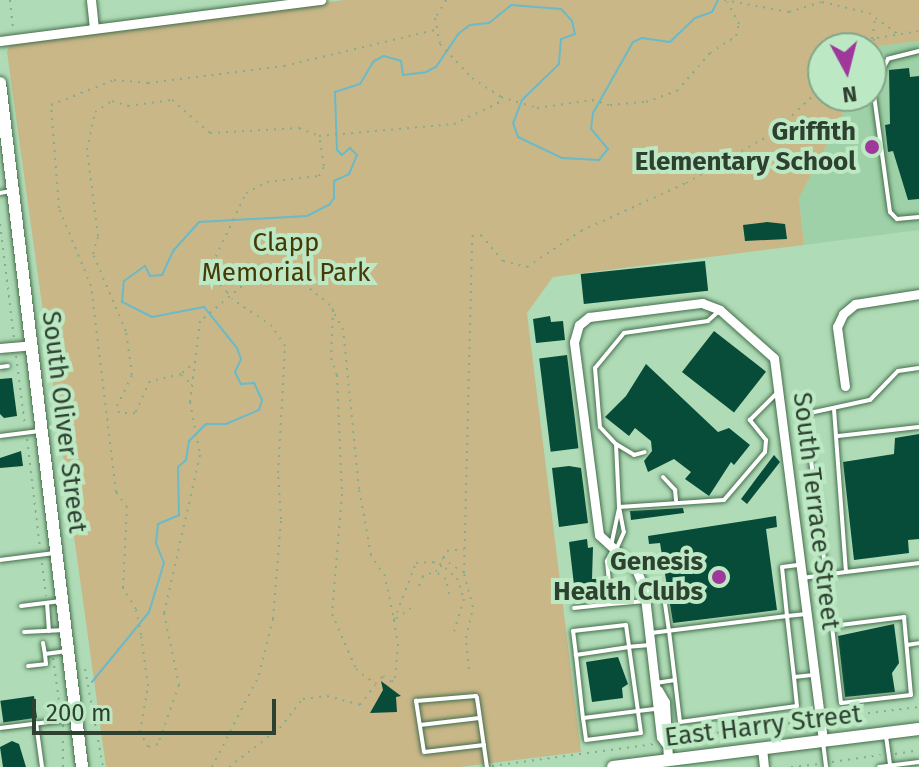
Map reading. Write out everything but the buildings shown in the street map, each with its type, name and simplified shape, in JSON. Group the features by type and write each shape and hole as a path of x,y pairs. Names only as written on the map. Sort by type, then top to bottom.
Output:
{"main road":[{"name":"South Oliver Street","path":"0,83 7,192 32,345 79,719 82,767"},
{"name":"East Harry Street","path":"617,767 715,760 762,748 919,729"}],"street":[{"path":"91,0 94,28"},
{"path":"0,41 321,0"},
{"path":"845,386 837,327 850,308 919,294"},
{"path":"666,742 657,709 644,588 636,569 599,535 574,342 579,325 589,317 702,303 720,310"},
{"name":"South Terrace Street","path":"720,310 774,358 823,741"},
{"path":"0,348 32,345"},
{"path":"657,687 665,702 666,742 661,762"},
{"path":"762,748 764,767"}],"lane":[{"path":"919,51 888,59 873,88 890,212 897,219 919,217"},
{"path":"645,452 634,455 616,444 600,427 593,372 614,340 630,332 708,321 720,310"},
{"path":"0,367 8,366"},
{"path":"826,574 804,417 870,400 898,371 919,368"},
{"path":"619,507 676,500 703,504 728,497 766,448 750,420 780,391"},
{"path":"834,409 838,436 834,455 846,572"},
{"path":"838,436 919,427"},
{"path":"0,436 43,430"},
{"path":"611,604 607,561 624,532 619,507 616,444"},
{"path":"663,477 675,490 676,500"},
{"path":"0,560 58,552"},
{"path":"802,578 919,563"},
{"path":"644,588 663,590 680,722 797,706 782,567 801,565"},
{"path":"21,606 64,601"},
{"path":"574,608 645,601"},
{"path":"47,603 49,631"},
{"path":"649,633 807,614"},
{"path":"904,617 907,645 911,695 841,703 832,626 904,617"},
{"path":"626,625 629,647 641,733 586,740 573,631 626,625"},
{"path":"24,632 67,630"},
{"path":"28,666 46,664 43,643"},
{"path":"907,645 919,643"},
{"path":"576,655 650,645"},
{"path":"45,654 70,651"},
{"path":"794,677 815,675"},
{"path":"657,687 675,680"},
{"path":"484,745 424,752 416,701 475,695 480,718 484,745 486,767"},
{"path":"583,718 657,709"},
{"path":"420,725 480,718"},
{"path":"0,728 79,719"},
{"path":"36,723 42,767"},
{"path":"886,733 890,766"},
{"path":"823,741 826,765"},
{"path":"879,767 919,762"}],"path":[{"path":"10,0 13,32"},
{"path":"446,0 438,10 435,30 443,46 472,78 515,103 559,107 594,101 646,102 677,91 710,53 736,36 739,24 726,1"},
{"path":"726,1 789,12 822,2 869,13 898,34"},
{"path":"874,32 876,20"},
{"path":"229,767 280,728 303,699 327,696 360,705 383,676 392,682 395,678 398,646 394,620 385,576 371,555 350,423 350,356 333,310 303,283 264,277 248,281 204,317 190,402 200,438 194,489 164,613 179,685 153,747 141,740 148,686 137,613 123,588 127,507 116,492 91,286 59,208 51,105 114,80 148,83 284,66 435,30"},
{"path":"887,37 919,31"},
{"path":"197,360 180,374 150,381 135,413 119,413 117,406 132,375 126,331 93,254 98,236 87,150 95,112 112,101 128,106 172,100 210,133 299,128 319,136 345,131 410,132 454,124 506,99"},
{"path":"469,669 466,638 473,607 464,573 472,236 481,235 503,261 527,267 581,231 686,183 775,132 807,101"},
{"path":"212,767 259,675 273,619 281,519 278,473 285,346 272,326 232,299 209,271 246,193 258,185 319,176 324,166 319,136"},
{"path":"0,224 47,603"},
{"path":"333,310 331,358 337,375 342,494 332,614 350,663 375,684"},
{"path":"180,374 192,384"},
{"path":"436,572 447,551 466,550"},
{"path":"441,558 464,573"},
{"path":"394,620 416,563 438,565 457,578 462,591 462,614 454,631"},
{"path":"419,586 425,574 436,572 446,579 449,594"},
{"path":"394,620 411,608"},
{"path":"53,653 62,720 63,767"},
{"path":"85,669 103,767"},
{"path":"486,767 919,707"},
{"path":"791,767 826,765 919,750"}],"shaded area":[{"name":"Griffith Elementary School","path":"919,41 919,230 804,245 799,198 844,112 887,112 887,45"}],"green space":[{"name":"Clapp Memorial Park","path":"344,0 919,0 919,41 887,45 887,32 807,32 807,112 844,112 799,198 804,245 553,277 527,313 581,752 460,767 106,767 7,52 10,44"}],"waterway":[{"path":"92,682 149,612 164,563 156,543 158,524 179,515 178,467 186,460 189,441 206,424 226,424 259,410 262,400 254,383 241,384 235,372 241,359 237,348 204,307 152,317 122,302 124,281 145,266 150,276 162,275 173,251 199,222 307,216 329,205 334,198 334,181 349,174 357,155 350,148 342,155 337,150 335,92 360,84 374,61 384,56 401,61 403,75 426,72 436,67 458,34 470,25 489,23 511,5 561,9 572,21 575,34 561,39 559,64 522,100 513,123 518,137 562,158 599,160 608,149 591,129 593,113 633,42 642,38 670,42 695,18 712,12 718,0"}],"place":[{"name":"Griffith Elementary School","path":"872,147"},
{"name":"Genesis Health Clubs","path":"719,577"}]}
